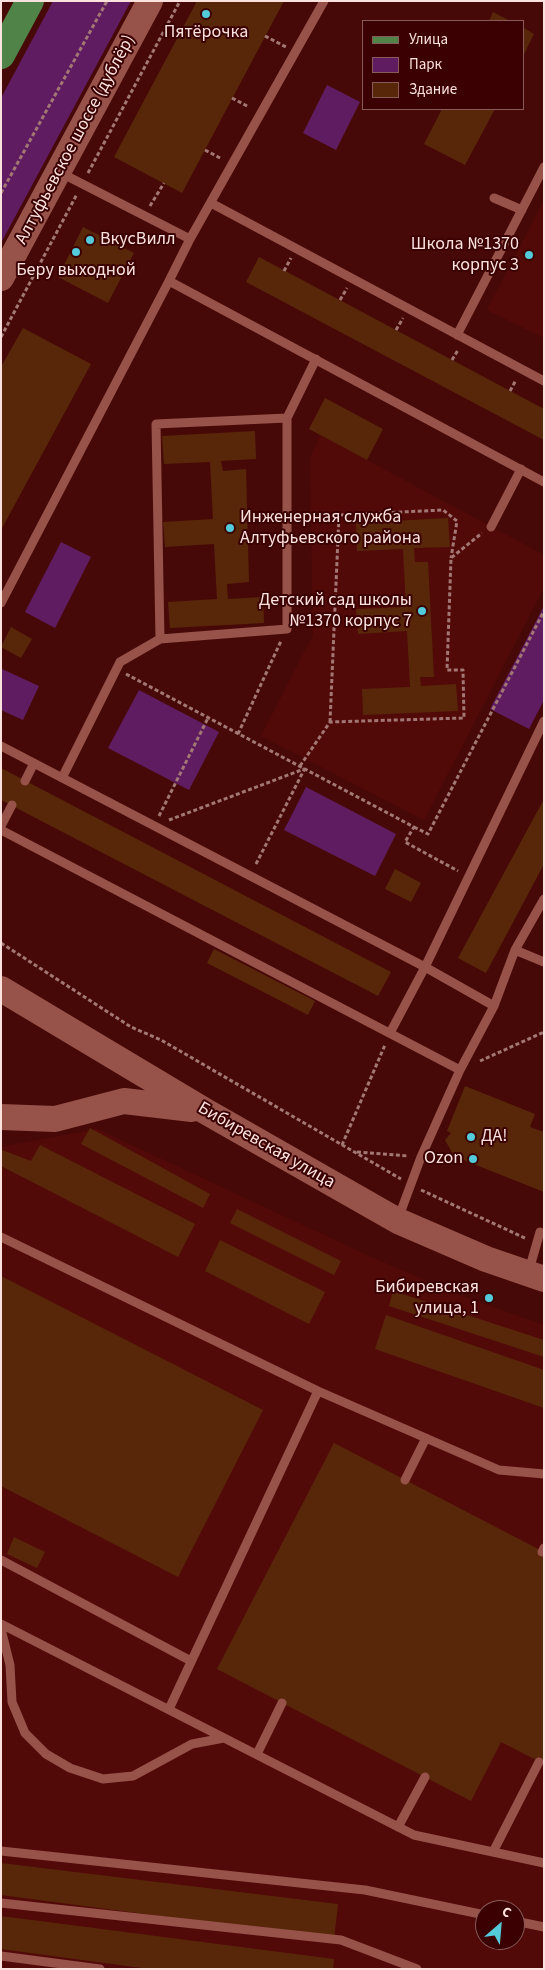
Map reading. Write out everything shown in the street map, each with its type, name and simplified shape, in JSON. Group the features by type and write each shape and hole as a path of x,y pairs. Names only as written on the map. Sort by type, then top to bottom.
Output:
{"main road":[{"path":"1,55 30,1"},
{"name":"Алтуфьевское шоссе (дублёр)","path":"1,278 60,172 150,1"},
{"name":"Бибиревская улица","path":"1,989 205,1111 398,1221 486,1259 536,1276"},
{"path":"1,1116 56,1118 124,1101 205,1111"}],"lane":[{"path":"1,603 190,238 324,1"},
{"path":"457,335 544,167"},
{"path":"60,172 190,238"},
{"path":"494,198 522,210"},
{"path":"211,203 544,381"},
{"path":"169,281 544,482"},
{"path":"62,778 120,662 160,639 287,629 287,418 316,360"},
{"path":"160,639 156,424 287,418"},
{"path":"490,526 521,469"},
{"path":"390,1033 425,967 544,721"},
{"path":"1,746 425,967 494,1006"},
{"path":"25,781 34,763"},
{"path":"1,826 12,805"},
{"path":"1,830 460,1070"},
{"path":"398,1221 421,1157 460,1070 494,1006 515,950 544,900"},
{"path":"515,950 544,962"},
{"path":"536,1276 537,1243 540,1232"},
{"path":"1,1237 318,1391 499,1470 544,1474"},
{"path":"169,1709 318,1391"},
{"path":"404,1480 426,1438"},
{"path":"1,1560 191,1661"},
{"path":"1,1624 398,1827 414,1834 544,1864"},
{"path":"1,1629 10,1665 12,1702 25,1733 46,1754 70,1768 103,1779 133,1776 192,1744 224,1738"},
{"path":"257,1754 282,1703"},
{"path":"492,1852 539,1762"},
{"path":"398,1827 425,1777"},
{"path":"1,1851 365,1890 475,1913"},
{"path":"1,1903 341,1940 417,1969"},
{"path":"525,1923 544,1927"},
{"path":"1,1956 100,1969"}],"path":[{"path":"1,193 107,1"},
{"path":"1,337 180,1"},
{"path":"265,36 295,52"},
{"path":"232,98 261,113"},
{"path":"205,150 232,164"},
{"path":"145,216 164,183"},
{"path":"300,766 330,722 339,514 443,510 457,522 451,558 447,670 463,670 464,718 330,722"},
{"path":"451,558 490,526"},
{"path":"117,670 428,834 544,611"},
{"path":"238,734 287,629"},
{"path":"154,825 208,718"},
{"path":"154,825 304,769"},
{"path":"250,876 304,769"},
{"path":"414,827 405,842 468,877"},
{"path":"1,942 131,1027 161,1040 411,1185 537,1243"},
{"path":"460,1070 544,1032"},
{"path":"342,1145 390,1033"},
{"path":"356,1152 421,1157"}],"shaded area":[{"name":"Школа №1370 корпус 3","path":"544,200 544,338 487,310"},
{"name":"Детский сад школы №1370 корпус 7","path":"320,435 544,555 544,587 424,820 261,736 313,635 310,459"},
{"path":"97,1129 369,1256 459,1295 544,1325 544,1969 1,1969 1,1147"}],"green space":[{"path":"53,1 131,1 1,243 1,98"},
{"path":"327,85 360,102 336,150 303,133"},
{"path":"61,542 91,557 55,628 25,612"},
{"path":"544,606 544,700 529,729 490,709"},
{"path":"2,669 39,686 23,720 1,710"},
{"path":"139,690 219,732 189,790 108,748"},
{"path":"306,787 396,834 375,876 284,830"}],"building":[{"path":"197,1 284,1 182,193 114,157"},
{"path":"493,12 508,20 489,20"},
{"path":"525,29 534,34 525,52"},
{"path":"441,110 494,110 465,165 424,144"},
{"path":"83,227 134,253 108,303 58,277"},
{"path":"259,257 544,409 544,440 246,282"},
{"path":"23,328 91,364 1,530 1,367"},
{"path":"325,398 383,429 367,460 309,429"},
{"path":"255,431 256,459 221,461 223,471 246,469 249,582 227,584 228,599 263,597 264,623 170,628 168,602 217,599 214,544 165,547 163,522 213,519 210,462 164,464 162,436"},
{"path":"448,518 450,547 414,548 415,562 428,562 434,677 420,677 421,686 456,684 458,711 363,715 362,689 410,687 407,631 358,634 356,609 406,607 403,549 357,551 356,523"},
{"path":"11,627 32,639 21,658 1,647"},
{"path":"1,768 391,972 378,996 1,800"},
{"path":"544,799 544,864 486,973 458,958"},
{"path":"395,869 421,883 411,902 385,889"},
{"path":"214,949 315,1001 308,1015 207,963"},
{"path":"465,1086 535,1114 530,1127 544,1132 544,1192 461,1159 462,1156 458,1153 454,1156 445,1140 451,1133 447,1131"},
{"path":"90,1128 210,1194 203,1208 81,1144"},
{"path":"40,1145 195,1224 178,1257 1,1166 2,1150 31,1161"},
{"path":"237,1209 341,1261 334,1275 230,1223"},
{"path":"220,1240 325,1292 309,1324 205,1271"},
{"path":"1,1276 263,1410 178,1577 1,1486"},
{"path":"393,1291 544,1340 544,1357 389,1306"},
{"path":"386,1315 544,1370 544,1408 375,1349"},
{"path":"334,1443 544,1552 544,1764 501,1742 471,1801 217,1669"},
{"path":"14,1537 45,1552 37,1568 7,1554"},
{"path":"1,1863 338,1904 334,1939 1,1895"},
{"path":"1,1916 334,1959 333,1969 149,1969 1,1949"}],"place":[{"name":"Пятёрочка","path":"206,14"},
{"name":"ВкусВилл","path":"90,240"},
{"name":"Беру выходной","path":"76,252"},
{"name":"Школа №1370 корпус 3","path":"529,255"},
{"name":"Инженерная служба Алтуфьевского района","path":"230,528"},
{"name":"Детский сад школы №1370 корпус 7","path":"422,611"},
{"name":"ДА!","path":"471,1137"},
{"name":"Ozon","path":"473,1159"},
{"name":"Бибиревская улица, 1","path":"489,1298"}]}
